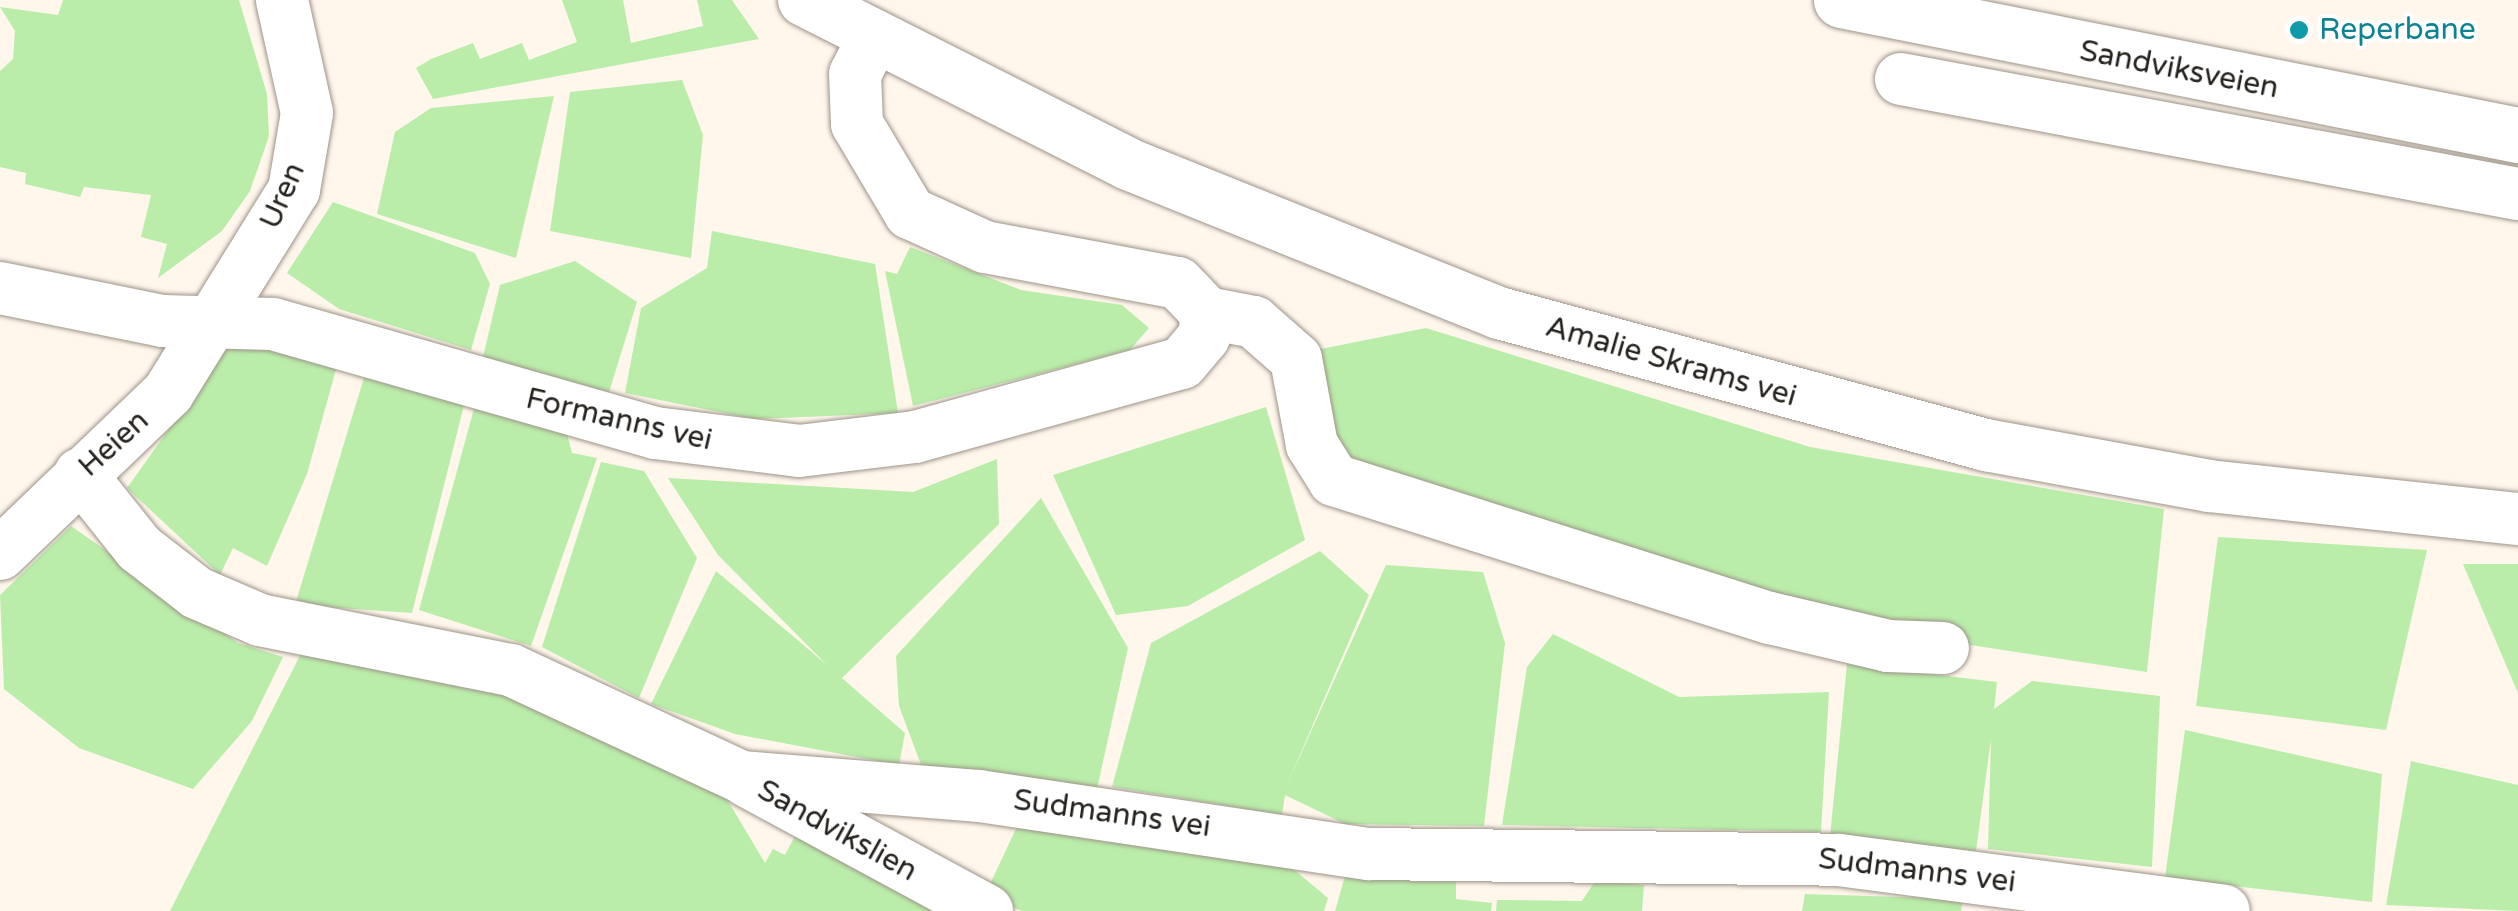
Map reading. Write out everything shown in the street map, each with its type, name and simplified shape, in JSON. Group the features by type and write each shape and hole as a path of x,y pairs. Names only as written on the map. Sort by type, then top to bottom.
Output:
{"main road":[{"name":"Sandviksveien","path":"1841,0 2518,135"}],"street":[{"name":"Uren","path":"210,320 275,223 304,154 300,65 282,0"},
{"name":"Amalie Skrams vei","path":"804,0 873,39 1324,248 1684,368 2136,474 2518,519"},
{"path":"873,39 855,74 857,124 910,214 985,247 1178,284 1207,314 1254,322 1296,358 1312,446 1334,480 1770,618 1888,646 1943,648"},
{"path":"1901,79 2518,194"},
{"name":"Formanns vei","path":"0,288 162,321 273,324 566,410 730,446 799,451 915,437 1182,364 1204,337 1207,314"},
{"name":"Heien","path":"0,554 168,393 210,320"},
{"name":"Sudmanns vei","path":"80,474 139,548 197,593 260,620 511,670 742,777 980,796 1369,854 1839,860 2224,911"},
{"name":"Sandvikslien","path":"742,777 987,911"}],"green space":[{"path":"63,0 239,0 267,94 269,136 250,191 222,231 158,278 167,244 141,237 151,195 84,187 80,197 25,184 26,173 0,167 0,71 13,59 15,31 0,7 58,15"},
{"path":"562,0 623,0 631,43 703,26 697,0 732,0 759,39 433,99 416,68 431,59 473,43 480,59 522,43 529,60 577,42"},
{"path":"682,80 703,135 691,258 550,231 570,92"},
{"path":"554,96 516,258 377,214 395,132 431,108"},
{"path":"333,202 475,253 490,284 471,350 339,309 287,273"},
{"path":"712,231 875,264 898,413 754,419 625,393 641,308 707,268"},
{"path":"910,247 1021,290 1122,305 1149,328 1130,350 913,406 885,271 897,274"},
{"path":"575,261 637,302 609,392 483,357 500,285"},
{"path":"1426,328 1810,447 2164,509 2147,672 1925,638 1338,472 1306,352"},
{"path":"231,342 340,355 307,474 267,566 233,548 220,575 127,488"},
{"path":"366,371 466,397 412,613 295,605"},
{"path":"475,405 567,434 572,453 597,458 531,646 419,610"},
{"path":"1266,407 1305,540 1188,606 1116,615 1053,475"},
{"path":"997,459 999,524 842,678 905,733 899,765 735,734 651,704 716,571 827,665 718,555 668,478 913,492"},
{"path":"601,462 644,471 697,558 639,698 542,647"},
{"path":"1041,498 1128,648 1097,789 923,770 899,706 896,656"},
{"path":"71,526 238,643 283,657 252,721 193,789 79,748 4,689 0,595"},
{"path":"2218,537 2427,550 2386,730 2196,706"},
{"path":"1320,551 1369,595 1286,787 1386,565 1483,572 1505,643 1484,826 1345,824 1285,795 1282,815 1112,787 1151,643"},
{"path":"2463,564 2518,564 2518,693"},
{"path":"315,626 697,749 765,863 773,849 785,855 795,836 945,911 170,911"},
{"path":"1553,634 1679,697 1829,692 1821,832 1502,825 1527,667"},
{"path":"1847,664 1997,682 1994,709 2032,681 2160,696 2152,867 1988,849 1991,739 1976,851 1830,837"},
{"path":"2185,730 2382,774 2372,902 2165,878"},
{"path":"2411,761 2518,785 2518,911 2386,905"},
{"path":"1019,822 1280,858 1328,898 1324,911 1022,911 985,895"},
{"path":"1346,873 1456,877 1456,899 1492,903 1491,911 1335,911"},
{"path":"1595,881 1644,885 1642,911 1496,911 1497,900 1582,901"},
{"path":"1805,894 1963,899 1961,911 1802,911"}],"place":[{"name":"Reperbane","path":"2299,30"}]}
